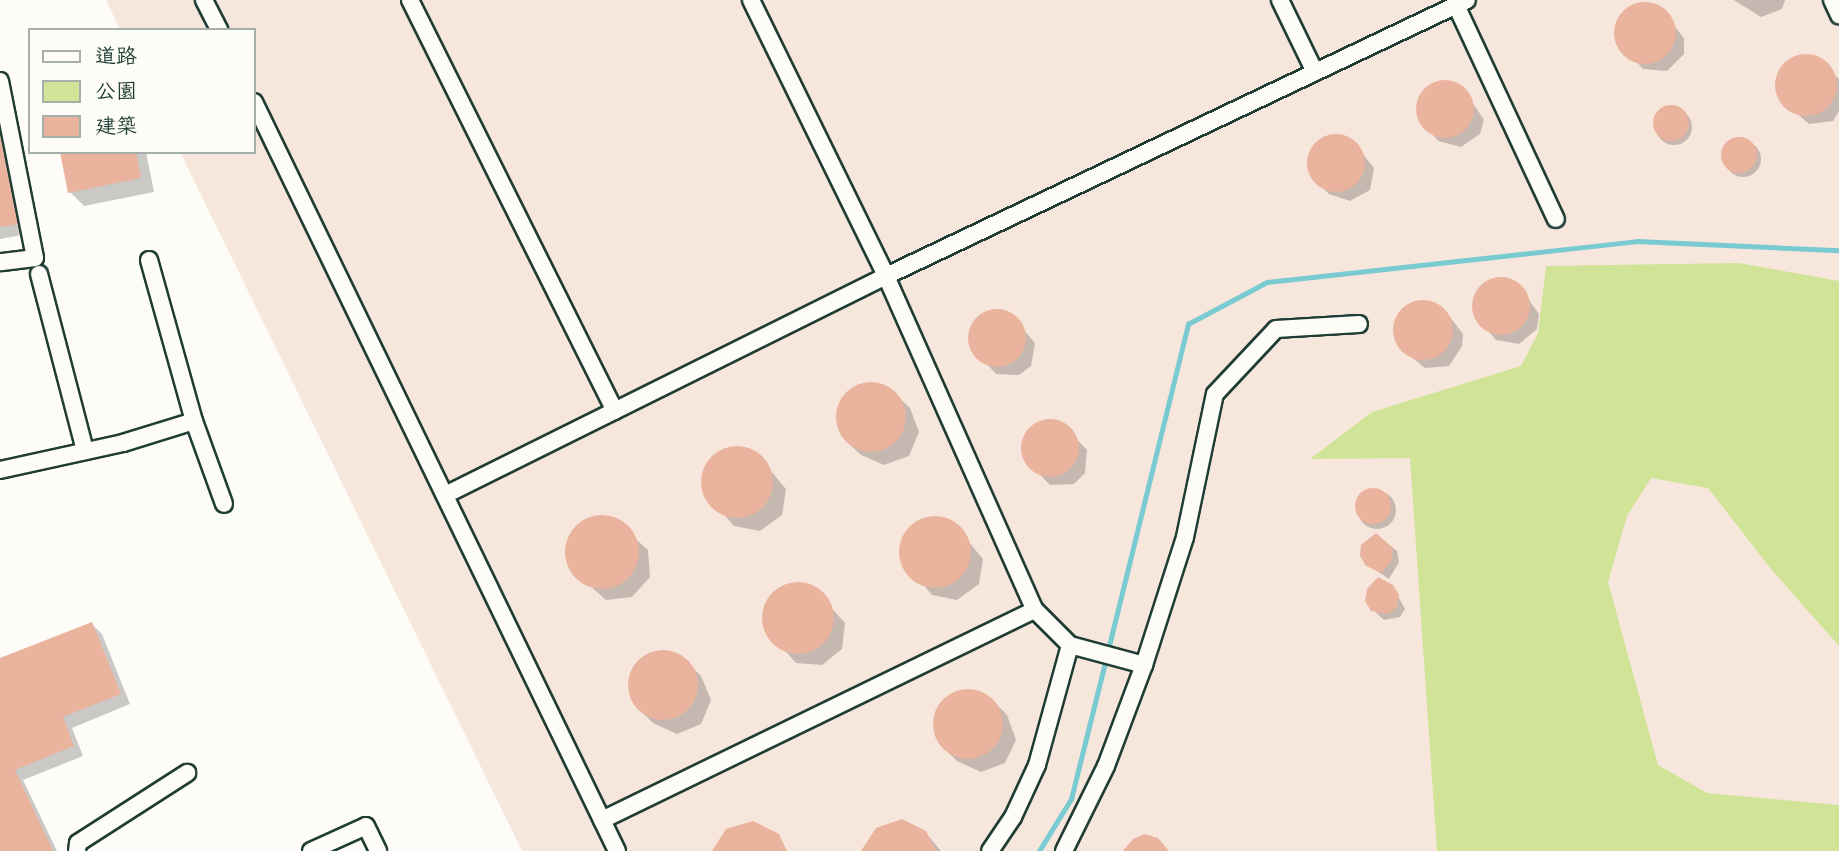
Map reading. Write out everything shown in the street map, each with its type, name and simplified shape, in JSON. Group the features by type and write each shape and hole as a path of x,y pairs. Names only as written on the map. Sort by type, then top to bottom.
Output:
{"street":[{"path":"204,0 218,28"},
{"path":"410,0 615,411"},
{"path":"751,0 886,276 1035,610 1070,645 1144,665"},
{"path":"1280,0 1315,72"},
{"path":"1832,0 1839,15"},
{"path":"445,495 886,276 1461,3 1556,219"},
{"path":"0,81 35,258 0,262"},
{"path":"256,106 617,851"},
{"path":"149,260 194,421 224,504"},
{"path":"39,274 85,451"},
{"path":"1064,851 1106,766 1144,665 1185,537 1215,394 1276,329 1359,324"},
{"path":"0,470 85,451 194,421"},
{"path":"601,820 1035,610"},
{"path":"990,851 1013,817 1037,765 1070,645"},
{"path":"77,851 78,843 187,773"},
{"path":"311,851 366,826 378,851"}],"shaded area":[{"path":"106,0 1839,0 1839,851 522,851 181,154 256,154 256,28 119,28"}],"green space":[{"path":"1739,263 1839,281 1839,646 1771,569 1708,488 1651,478 1627,516 1608,582 1658,765 1707,793 1839,805 1839,851 1437,851 1410,458 1310,459 1372,412 1521,366 1538,333 1546,266"}],"building":[{"path":"1645,2 1667,11 1676,33 1667,55 1645,64 1623,55 1614,33 1623,11"},
{"path":"1806,54 1818,56 1828,63 1835,73 1835,97 1828,107 1818,114 1806,116 1794,114 1784,107 1777,97 1775,85 1777,73 1784,63 1794,56"},
{"path":"1439,80 1451,80 1466,88 1474,103 1474,115 1466,130 1451,138 1439,138 1424,130 1416,115 1416,103 1424,88"},
{"path":"1671,105 1684,110 1689,123 1684,136 1671,141 1658,136 1653,123 1658,110"},
{"path":"1336,134 1352,139 1360,147 1365,163 1360,179 1352,187 1336,192 1320,187 1312,179 1307,163 1312,147 1320,139"},
{"path":"0,135 18,224 0,227"},
{"path":"1739,137 1751,143 1757,155 1751,167 1739,173 1727,167 1721,155 1727,143"},
{"path":"60,154 136,154 141,178 68,193"},
{"path":"1495,277 1507,277 1522,285 1530,300 1530,312 1522,327 1507,335 1495,335 1480,327 1472,312 1472,300 1480,285"},
{"path":"1417,300 1429,300 1445,308 1451,318 1451,342 1445,352 1429,360 1417,360 1401,352 1393,336 1393,324 1401,308"},
{"path":"991,309 1003,309 1018,317 1026,332 1026,344 1018,359 1003,367 991,367 976,359 968,344 968,332 976,317"},
{"path":"878,382 891,388 900,397 904,403 904,431 896,442 885,450 864,452 846,442 838,431 836,410 846,392 857,384"},
{"path":"1044,419 1056,419 1071,427 1079,442 1079,454 1071,469 1056,477 1044,477 1029,469 1021,454 1021,442 1029,427"},
{"path":"744,446 763,456 771,468 771,496 763,508 751,516 730,518 711,508 703,496 701,475 711,456 723,448"},
{"path":"1373,488 1386,493 1391,506 1386,519 1373,524 1360,519 1355,506 1360,493"},
{"path":"602,515 616,518 628,526 636,538 639,552 636,566 628,578 616,586 602,589 588,586 576,578 568,566 565,552 568,538 576,526 588,518"},
{"path":"935,516 955,522 965,532 971,552 965,572 955,582 935,588 915,582 905,572 899,552 905,532 915,522"},
{"path":"1376,533 1393,548 1392,560 1382,573 1366,566 1360,556 1361,545"},
{"path":"1378,577 1393,585 1399,595 1397,607 1388,614 1371,611 1365,601 1367,589"},
{"path":"798,582 818,588 828,598 834,618 828,638 818,648 798,654 778,648 768,638 762,618 768,598 778,588"},
{"path":"92,622 121,694 63,717 74,746 15,770 53,851 0,851 0,658"},
{"path":"670,650 683,656 692,665 696,671 696,699 688,710 677,718 656,720 638,710 630,699 628,678 638,660 649,652"},
{"path":"968,689 993,699 1003,724 993,749 968,759 943,749 933,724 943,699"},
{"path":"902,819 926,831 936,851 861,851 876,828"},
{"path":"753,821 779,834 787,851 712,851 726,829"},
{"path":"1145,834 1158,838 1169,851 1123,851 1133,839"}],"waterway":[{"path":"1108,650 1188,324 1267,282 1637,241 1839,250"},
{"path":"1039,851 1071,799 1106,659"}]}
